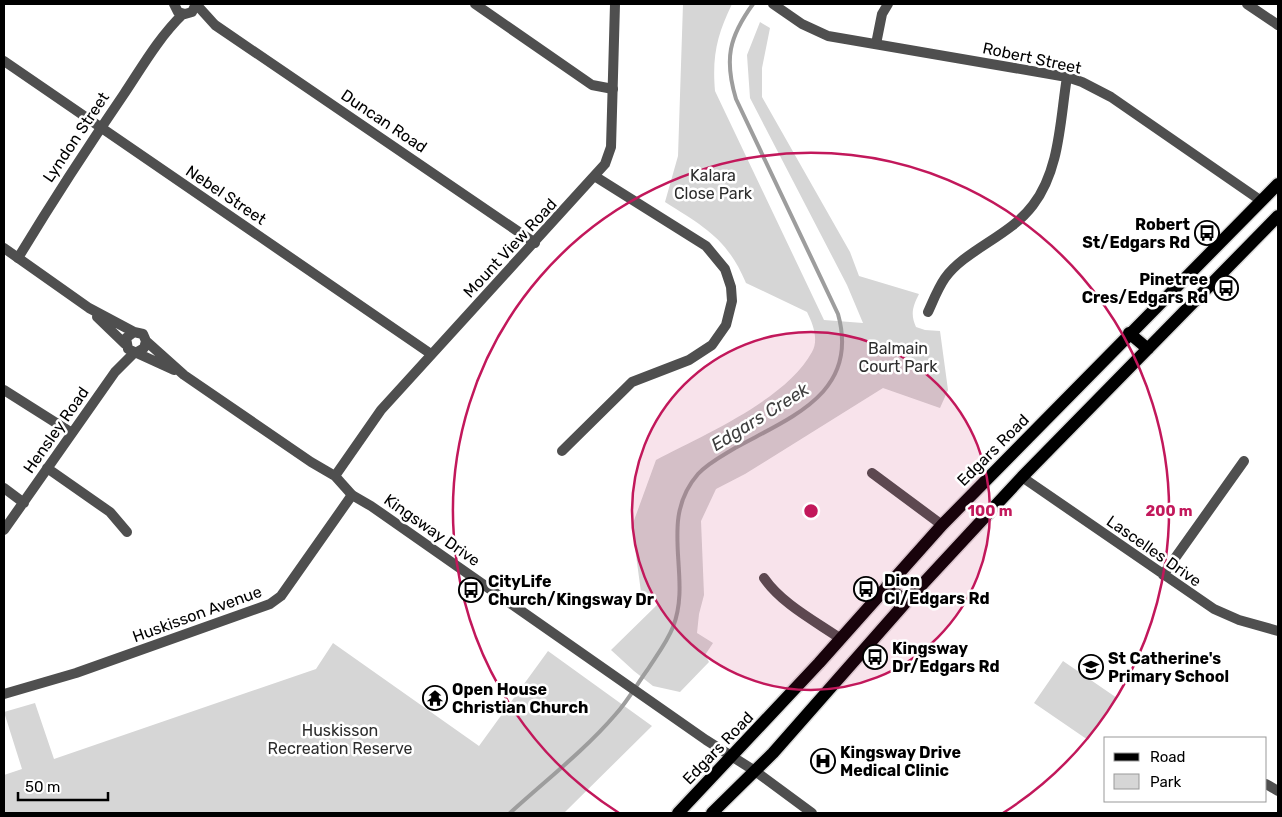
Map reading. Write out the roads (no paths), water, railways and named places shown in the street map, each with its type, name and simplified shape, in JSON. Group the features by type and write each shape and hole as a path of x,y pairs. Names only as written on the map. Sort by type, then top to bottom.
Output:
{"main road":[{"name":"Edgars Road","path":"678,813 841,639 942,525 1260,200 1278,184"},
{"path":"712,813 755,771 906,602 1022,477 1278,216"},
{"path":"1129,333 1148,349"},
{"path":"887,586 906,602"}],"street":[{"name":"Lyndon Street","path":"18,258 54,197 164,35 196,4"},
{"name":"Duncan Road","path":"196,4 215,25 535,244"},
{"path":"474,4 592,85 613,89"},
{"name":"Mount View Road","path":"335,476 381,410 535,244 596,177 605,164 611,147 615,4"},
{"name":"Robert Street","path":"773,4 816,32 828,36 1067,77 1082,82 1111,97 1260,200"},
{"path":"876,44 882,14 888,4"},
{"path":"1247,4 1278,25"},
{"name":"Lyndon Street","path":"164,35 174,5"},
{"name":"Duncan Road","path":"174,5 178,12 215,25"},
{"name":"Nebel Street","path":"4,61 431,354"},
{"path":"928,312 940,286 954,268 1023,217 1042,192 1054,162 1067,77"},
{"path":"562,451 632,382 690,360 712,345 726,325 732,301 731,287 725,268 706,246 596,177"},
{"name":"Kingsway Drive","path":"4,248 89,308 134,332"},
{"name":"Kingsway Drive","path":"89,308 131,349 184,375"},
{"path":"134,332 141,333 146,341 144,348 131,349 127,336 134,332"},
{"name":"Kingsway Drive","path":"146,341 184,375 311,462 335,476 352,495 371,506 731,757 755,771 812,813"},
{"name":"Hensley Road","path":"4,530 131,349"},
{"path":"4,390 72,433"},
{"path":"1164,576 1244,461"},
{"path":"48,468 110,512 127,532"},
{"path":"872,473 942,525"},
{"name":"Lascelles Drive","path":"1022,477 1214,609 1239,620 1278,631"},
{"path":"4,488 24,503"},
{"name":"Huskisson Avenue","path":"4,694 76,672 270,604 281,596 352,495"},
{"path":"764,578 773,591 841,639"},
{"path":"1267,785 1278,791"}],"waterway":[{"name":"Edgars Creek","path":"510,813 577,753 615,715 668,638 678,608 680,588 677,530 680,511 686,492 698,474 715,460 798,413 816,399 830,383 839,364 842,341 838,314 736,99 732,85 730,72 731,49 739,27 753,4"}],"place":[{"name":"Robert St/Edgars Rd","path":"1207,233"},
{"name":"Pinetree Cres/Edgars Rd","path":"1226,288"},
{"name":"Dion Cl/Edgars Rd","path":"866,589"},
{"name":"CityLife Church/Kingsway Dr","path":"471,590"},
{"name":"Kingsway Dr/Edgars Rd","path":"875,657"},
{"name":"St Catherine's Primary School","path":"1091,667"},
{"name":"Open House Christian Church","path":"435,698"},
{"name":"Kingsway Drive Medical Clinic","path":"823,761"}],"park label":[{"name":"Kalara Close Park","path":"713,184"},
{"name":"Balmain Court Park","path":"898,357"},
{"name":"Huskisson Recreation Reserve","path":"340,739"}]}
